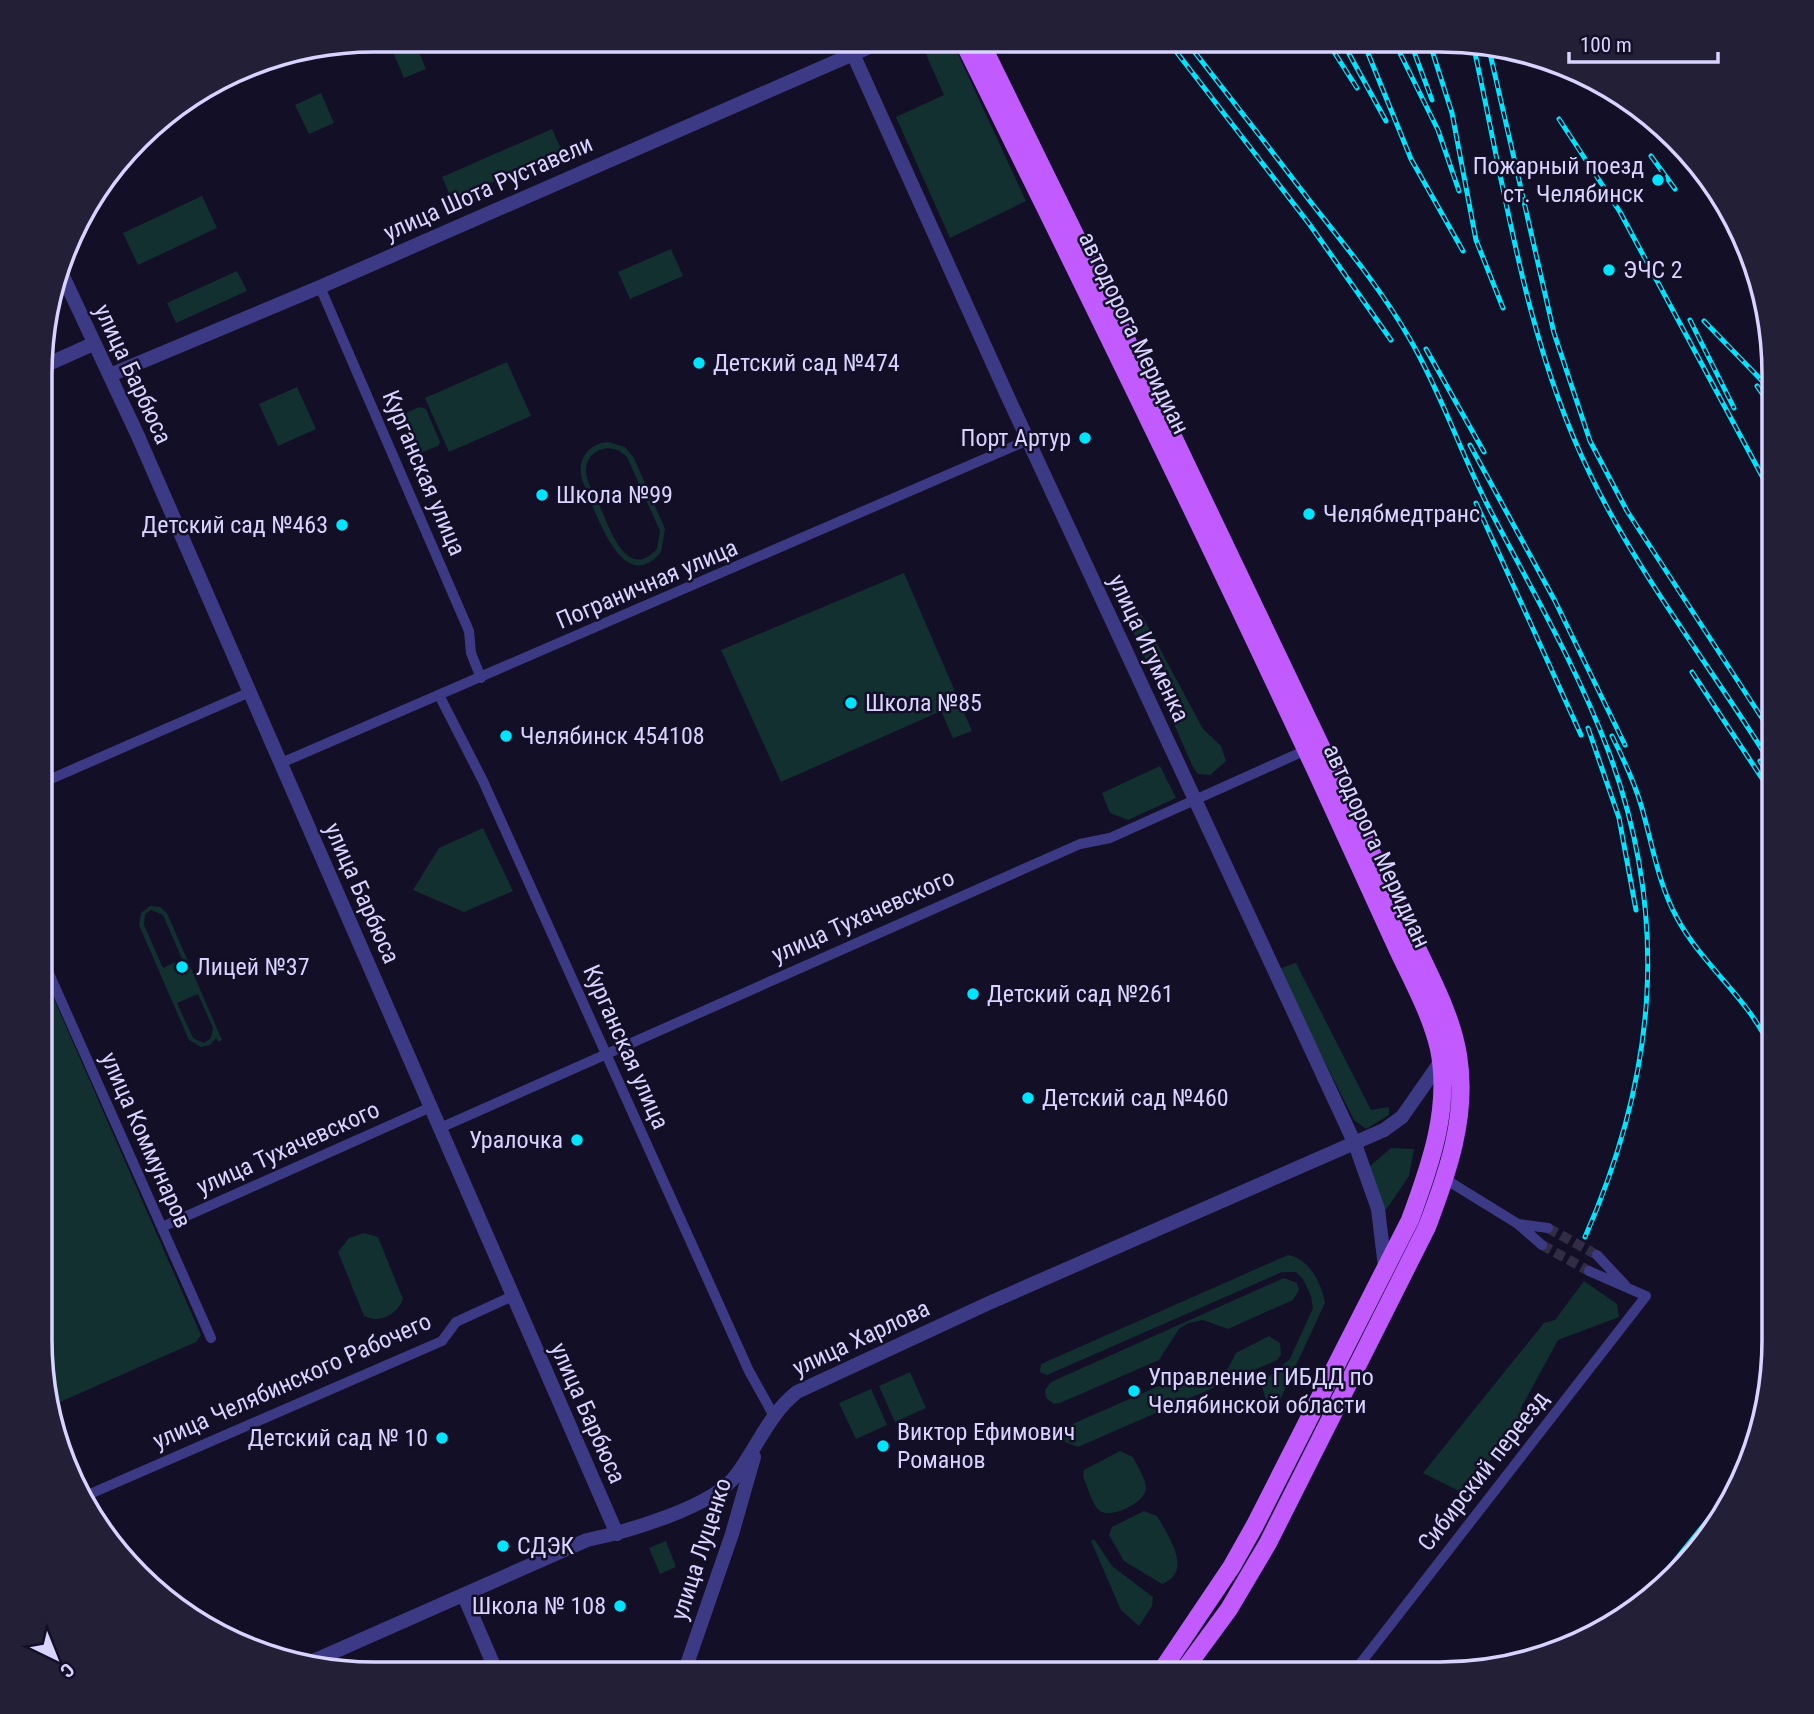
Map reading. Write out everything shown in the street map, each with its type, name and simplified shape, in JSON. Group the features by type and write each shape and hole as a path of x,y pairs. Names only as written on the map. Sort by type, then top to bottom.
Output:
{"main road":[{"name":"автодорога Меридиан","path":"968,52 1122,362 1306,750 1422,1001 1441,1061 1442,1088 1438,1128 1428,1172 1410,1220 1255,1525 1232,1566 1167,1662"},
{"name":"автодорога Меридиан","path":"985,52 1156,401 1445,1013 1458,1056 1460,1115 1445,1179 1409,1264 1293,1497 1229,1609 1190,1662"}],"street":[{"name":"улица Шота Руставели","path":"110,375 320,287 847,52"},
{"name":"улица Игуменка","path":"863,52 1028,440 1355,1144 1378,1209 1385,1267"},
{"name":"улица Барбюса","path":"66,283 110,375 250,692 617,1534"},
{"name":"Курганская улица","path":"320,287 469,631 471,653 481,678"},
{"path":"53,362 93,344"},
{"name":"Пограничная улица","path":"281,763 1028,440"},
{"path":"52,779 250,692"},
{"name":"Курганская улица","path":"439,695 482,781 749,1371 774,1416"},
{"name":"улица Тухачевского","path":"440,1128 1080,844 1110,838 1306,750"},
{"name":"улица Коммунаров","path":"52,980 211,1338"},
{"name":"улица Харлова","path":"322,1657 587,1541 617,1534 706,1500 724,1490 786,1401 810,1385 1384,1130 1402,1117 1441,1061"},
{"name":"улица Тухачевского","path":"162,1227 431,1107"},
{"path":"1445,1179 1518,1224 1542,1245"},
{"path":"1518,1224 1548,1228"},
{"path":"1597,1255 1627,1287"},
{"path":"1589,1271 1627,1287"},
{"name":"Сибирский переезд","path":"1362,1662 1646,1296 1627,1287"},
{"name":"улица Челябинского Рабочего","path":"92,1493 442,1341 456,1322 513,1296"},
{"name":"улица Луценко","path":"688,1662 759,1439"},
{"path":"724,1490 735,1499 739,1508"},
{"path":"464,1596 492,1662"}],"green space":[{"path":"393,52 419,52 426,69 404,78"},
{"path":"925,52 957,52 1026,201 950,238 896,117 944,95"},
{"path":"321,93 334,123 309,134 295,105"},
{"path":"552,129 562,151 452,200 442,177"},
{"path":"202,196 217,228 138,265 123,233"},
{"path":"671,249 683,276 630,299 618,272"},
{"path":"237,271 247,291 176,323 167,303"},
{"path":"507,362 531,416 449,452 425,398"},
{"path":"297,387 316,429 278,446 259,404"},
{"path":"419,407 426,409 440,442 438,446 418,454 400,419 402,415"},
{"path":"608,442 625,447 634,458 665,529 661,552 647,564 633,565 611,544 582,480 581,466 585,454 601,443","holes":["608,448 618,450 627,457 660,531 657,549 646,558 628,556 621,549 587,478 586,468 593,454"]},
{"path":"904,573 972,731 953,738 941,711 781,782 721,650"},
{"path":"1130,593 1203,729 1221,746 1226,761 1210,775 1198,774 1192,765 1119,599"},
{"path":"1160,766 1176,798 1128,820 1110,813 1102,793"},
{"path":"483,828 513,891 464,912 413,890 439,848"},
{"path":"150,906 160,907 167,913 222,1040 218,1042 216,1038 210,1045 201,1047 189,1040 139,925 141,913","holes":["151,910 163,915 182,959 163,968 144,925 145,914","198,994 213,1028 211,1038 204,1043 193,1038 177,1003"]},
{"path":"1296,963 1371,1110 1389,1107 1389,1115 1366,1129 1354,1120 1278,969"},
{"path":"52,995 201,1335 196,1342 59,1402 52,1340"},
{"path":"1391,1148 1414,1149 1409,1176 1386,1210 1381,1203 1370,1166"},
{"path":"364,1233 378,1237 403,1299 392,1314 376,1319 364,1316 338,1252 349,1238"},
{"path":"1288,1255 1308,1266 1321,1288 1325,1303 1277,1406 1273,1407 1266,1401 1261,1383 1290,1359 1313,1308 1303,1279 1296,1272 1282,1272 1047,1375 1040,1372 1041,1364"},
{"path":"1284,1278 1297,1283 1299,1290 1293,1300 1228,1329 1203,1320 1189,1323 1179,1329 1159,1360 1060,1403 1054,1404 1046,1398 1045,1390 1051,1382"},
{"path":"1584,1281 1617,1304 1619,1317 1558,1340 1521,1408 1521,1420 1465,1494 1423,1473 1544,1323 1555,1320"},
{"path":"1269,1336 1280,1343 1281,1355 1277,1360 1078,1447 1065,1442 1063,1434 1068,1426 1168,1382 1209,1387 1225,1374 1236,1353"},
{"path":"910,1372 926,1408 895,1422 879,1386"},
{"path":"871,1389 887,1425 856,1439 839,1403"},
{"path":"1120,1451 1133,1457 1146,1484 1145,1493 1128,1508 1105,1513 1097,1508 1092,1500 1083,1476 1084,1470"},
{"path":"1144,1511 1157,1516 1176,1553 1176,1571 1162,1584 1124,1561 1109,1535 1112,1527"},
{"path":"1094,1539 1112,1566 1153,1597 1152,1606 1139,1626 1121,1610 1091,1541"},
{"path":"666,1541 676,1567 660,1574 649,1548"}],"tunnel":[{"path":"1548,1228 1597,1255"},
{"path":"1542,1245 1589,1271"}],"railway":[{"path":"1176,52 1310,225 1391,340"},
{"path":"1195,52 1365,271 1411,341 1432,381 1487,504 1567,656 1608,750 1628,813 1641,874 1647,935 1647,996 1640,1056 1627,1117 1609,1177 1585,1237"},
{"path":"1334,52 1357,88"},
{"path":"1348,52 1386,121"},
{"path":"1367,52 1411,159 1463,251"},
{"path":"1399,52 1438,130 1459,191"},
{"path":"1414,52 1432,100"},
{"path":"1433,52 1452,113 1476,240 1503,308"},
{"path":"1475,54 1519,263 1549,371 1568,423 1590,474 1631,550 1762,750"},
{"path":"1491,57 1554,333 1590,441 1627,511 1762,718"},
{"path":"1559,119 1620,212 1762,476"},
{"path":"1651,156 1675,189"},
{"path":"1690,320 1734,408"},
{"path":"1704,321 1762,381"},
{"path":"1426,349 1484,452"},
{"path":"1757,386 1762,393"},
{"path":"1470,445 1555,601 1625,745"},
{"path":"1476,503 1581,735"},
{"path":"1692,672 1762,778"},
{"path":"1588,728 1619,818 1636,910"},
{"path":"1612,736 1635,787 1670,905 1688,936 1752,1015 1762,1031"}],"place":[{"name":"Пожарный поезд ст. Челябинск","path":"1658,180"},
{"name":"ЭЧС 2","path":"1609,270"},
{"name":"Детский сад №474","path":"699,363"},
{"name":"Порт Артур","path":"1085,438"},
{"name":"Школа №99","path":"542,495"},
{"name":"Челябмедтранс","path":"1309,514"},
{"name":"Детский сад №463","path":"342,525"},
{"name":"Школа №85","path":"851,703"},
{"name":"Челябинск 454108","path":"506,736"},
{"name":"Лицей №37","path":"182,967"},
{"name":"Детский сад №261","path":"973,994"},
{"name":"Детский сад №460","path":"1028,1098"},
{"name":"Уралочка","path":"577,1140"},
{"name":"Управление ГИБДД по Челябинской области","path":"1134,1391"},
{"name":"Детский сад № 10","path":"442,1438"},
{"name":"Виктор Ефимович Романов","path":"883,1446"},
{"name":"СДЭК","path":"503,1546"},
{"name":"Школа № 108","path":"620,1606"}]}
